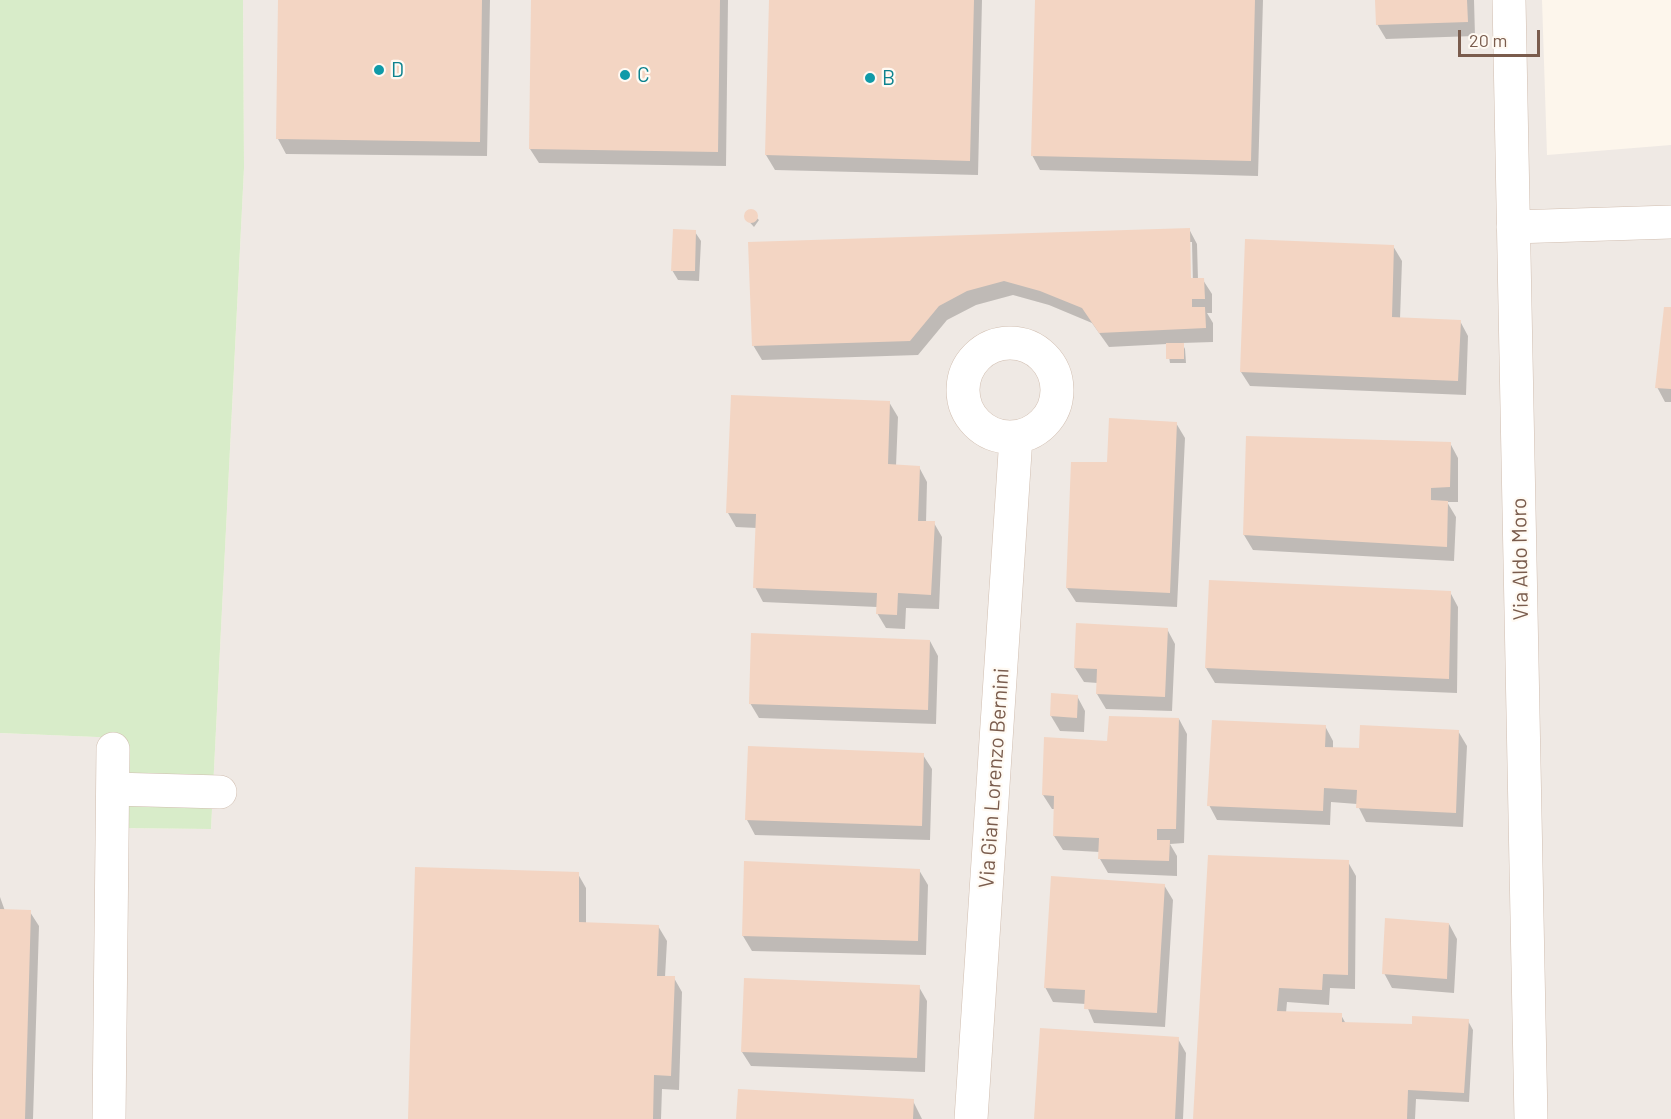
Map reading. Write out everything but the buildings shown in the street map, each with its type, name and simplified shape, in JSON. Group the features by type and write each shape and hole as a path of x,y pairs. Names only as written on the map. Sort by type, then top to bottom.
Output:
{"street":[{"name":"Via Aldo Moro","path":"1509,0 1531,1119"},
{"path":"1514,227 1671,222"},
{"name":"Via Gian Lorenzo Bernini","path":"971,1119 1016,437"},
{"path":"107,1116 113,749"},
{"path":"113,789 220,792"}],"shaded area":[{"path":"243,0 1542,0 1547,155 1671,145 1671,1119 0,1119 0,733 121,738 116,828 211,829 244,168"}],"green space":[{"path":"0,0 243,0 244,168 211,829 116,828 121,738 0,733"}],"place":[{"name":"D","path":"379,70"},
{"name":"C","path":"625,75"},
{"name":"B","path":"870,78"}]}
